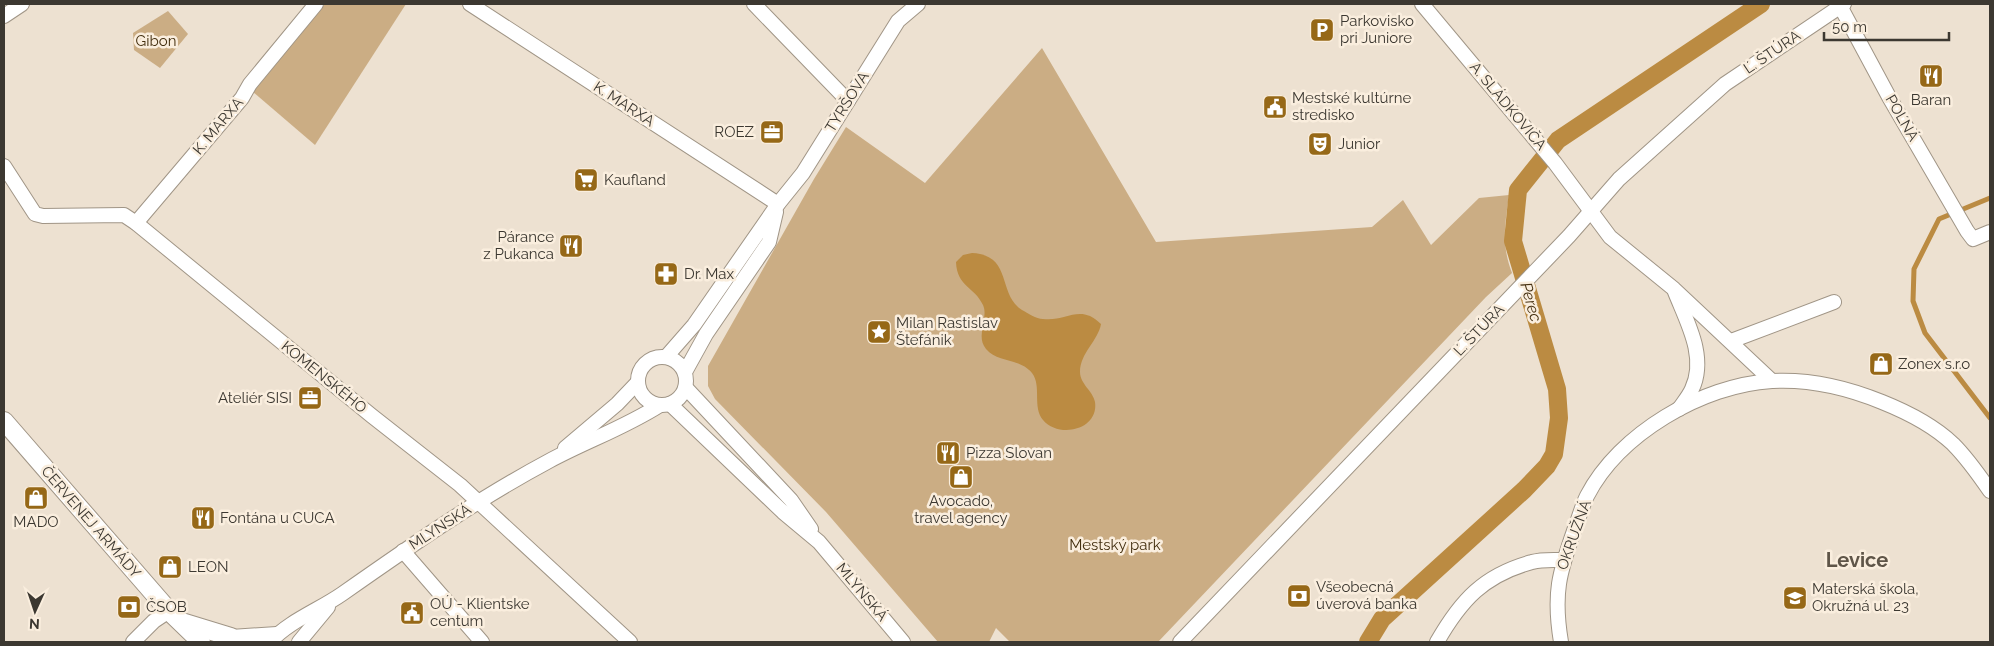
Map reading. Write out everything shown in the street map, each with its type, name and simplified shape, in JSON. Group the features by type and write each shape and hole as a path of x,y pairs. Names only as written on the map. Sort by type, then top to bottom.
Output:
{"street":[{"path":"4,16 22,4"},
{"name":"K. MARXA","path":"136,223 242,98 250,84 316,4"},
{"name":"K. MARXA","path":"470,4 778,204"},
{"path":"754,4 848,101"},
{"name":"TYRŠOVA","path":"666,357 694,325 778,204 803,173 898,21 918,4"},
{"name":"A. SLÁDKOVIČA","path":"1422,4 1555,164 1591,212"},
{"name":"POĽNÁ","path":"1841,5 1889,97 1967,231 1973,239 1990,232"},
{"name":"Ľ. ŠTÚRA","path":"1180,642 1591,212 1619,179 1725,84 1841,5"},
{"name":"KOMENSKÉHO","path":"4,166 35,214 43,216 124,215 136,223 478,502 630,642"},
{"name":"TYRŠOVA","path":"685,372 706,334 769,242 778,204"},
{"name":"OKRUŽNÁ","path":"1591,212 1610,236 1674,289 1732,341 1772,381"},
{"name":"OKRUŽNÁ","path":"1674,289 1696,346 1696,374 1692,390 1679,409"},
{"path":"1732,341 1834,302"},
{"path":"655,357 666,357 681,365 685,372 686,388 680,398 665,404 649,401 641,393 638,382 642,367 655,357"},
{"name":"OKRUŽNÁ","path":"1561,642 1558,623 1557,589 1564,560 1587,496 1613,459 1645,430 1679,409 1730,390 1772,381 1824,384 1851,390 1902,410 1926,424 1953,444 1990,492"},
{"name":"MLYNSKÁ","path":"550,460 617,404 638,382"},
{"name":"MLYNSKÁ","path":"686,388 791,500 819,542 903,642"},
{"name":"MLYNSKÁ","path":"234,640 274,638 478,502 550,460 630,424 665,404 783,512 819,542"},
{"name":"ČERVENEJ ARMÁDY","path":"4,421 174,616 201,642"},
{"path":"403,551 482,642"},
{"path":"1437,642 1462,602 1490,579 1534,561 1564,560"},
{"name":"MLYNSKÁ","path":"299,642 333,600"},
{"path":"133,642 154,621 174,616 234,640"}],"green space":[{"path":"325,4 406,4 315,145 253,92"},
{"name":"Gibon","path":"168,11 188,34 160,68 134,50 133,33"},
{"name":"Mestský park","path":"1042,48 1156,242 1372,227 1403,200 1431,245 1479,198 1509,195 1505,243 1512,273 1486,297 1158,642 1010,642 996,628 989,642 938,642 826,512 715,399 708,386 708,366 814,179 846,127 925,183"}],"shaded area":[{"path":"972,253 985,255 994,260 1014,303 1029,314 1040,319 1051,319 1079,314 1093,318 1101,324 1081,365 1082,380 1095,402 1095,412 1085,425 1068,430 1050,426 1040,415 1035,378 1032,373 1027,368 997,357 986,349 982,338 983,305 959,277 957,270 956,262 963,255"}],"waterway":[{"name":"Perec","path":"1368,642 1382,619 1524,490 1547,466 1554,454 1559,418 1557,389 1513,241 1518,190 1558,140 1761,4"},
{"path":"1990,198 1939,219 1914,269 1913,301 1925,333 1990,418"}],"place":[{"name":"Parkovisko pri Juniore","path":"1322,30"},
{"name":"Baran","path":"1931,76"},
{"name":"Mestské kultúrne stredisko","path":"1275,107"},
{"name":"ROEZ","path":"772,132"},
{"name":"Junior","path":"1320,144"},
{"name":"Kaufland","path":"586,180"},
{"name":"Párance z Pukanca","path":"571,246"},
{"name":"Dr. Max","path":"666,274"},
{"name":"Milan Rastislav Štefánik","path":"879,332"},
{"name":"Zonex s.r.o","path":"1881,364"},
{"name":"Ateliér SISI","path":"310,398"},
{"name":"Pizza Slovan","path":"948,453"},
{"name":"Avocado, travel agency","path":"961,477"},
{"name":"MADO","path":"36,498"},
{"name":"Fontána u CUCA","path":"203,518"},
{"name":"LEON","path":"170,567"},
{"name":"Všeobecná úverová banka","path":"1299,596"},
{"name":"Materská škola, Okružná ul. 23","path":"1795,598"},
{"name":"ČSOB","path":"129,607"},
{"name":"OÚ - Klientske centum","path":"412,613"}],"district":[{"name":"Levice","path":"1857,560"}]}
